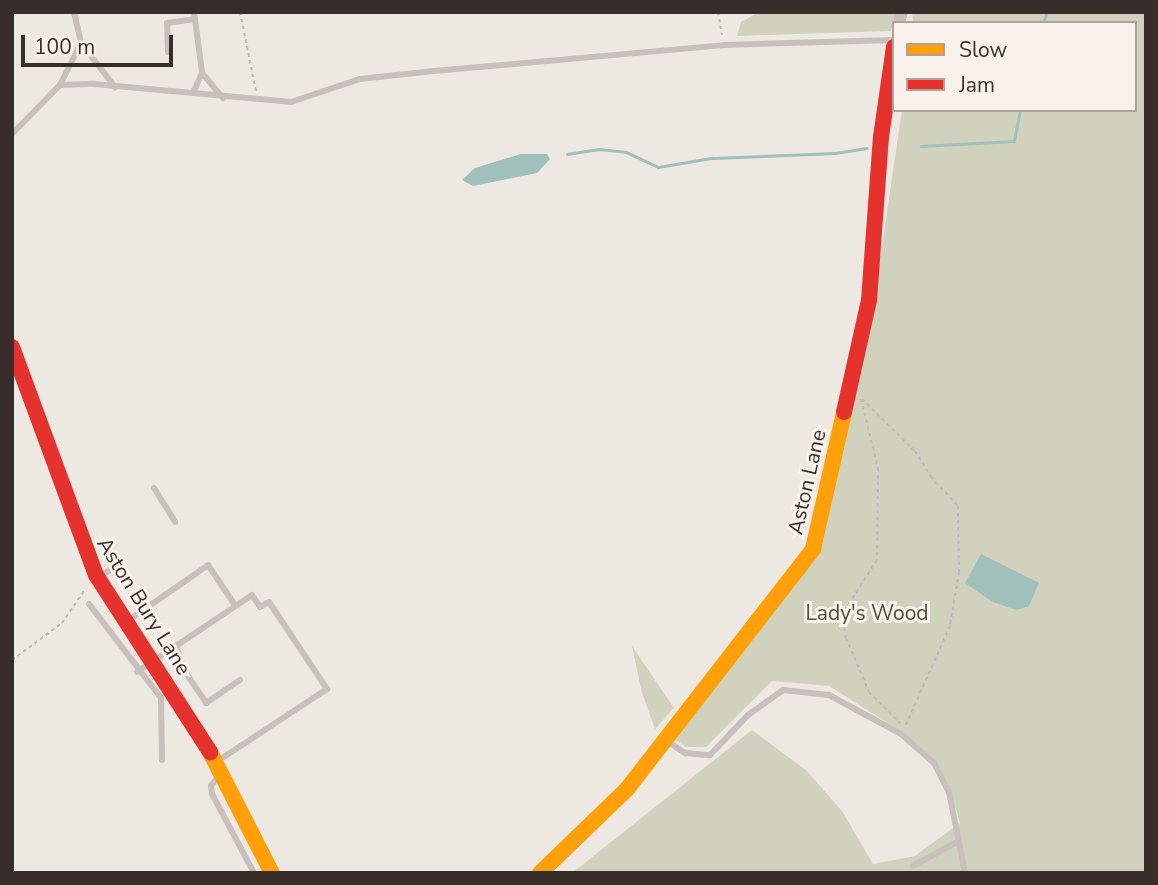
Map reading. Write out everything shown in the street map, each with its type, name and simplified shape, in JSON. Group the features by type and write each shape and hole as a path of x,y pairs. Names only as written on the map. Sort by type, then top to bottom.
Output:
{"street":[{"name":"Aston Lane","path":"540,873 627,789 813,549 855,395 869,300 881,136 892,61"},
{"name":"Aston Bury Lane","path":"12,346 78,537 97,577 219,767 272,873"}],"lane":[{"path":"74,12 80,43 115,87"},
{"path":"168,52 167,23 195,15 202,73 193,93"},
{"path":"60,85 193,93 259,102 291,102 360,79 724,46 892,40"},
{"path":"12,134 60,85 80,43"},
{"path":"202,73 223,98"},
{"path":"154,488 175,522"},
{"path":"97,577 122,561"},
{"path":"127,621 208,565 235,606"},
{"path":"137,672 252,595 260,607 269,602 327,689 219,767 211,786 212,794 254,873"},
{"path":"89,604 137,672 161,698 162,760"},
{"path":"176,645 184,670 206,703 240,680"},
{"path":"665,740 685,753 709,755 748,715 783,690 829,695 901,734 934,763 949,792 965,873"},
{"path":"913,866 959,841"}],"path":[{"path":"240,12 259,102"},
{"path":"718,12 724,46"},
{"path":"855,395 878,468 877,560 842,614 846,638 869,692 898,720"},
{"path":"855,395 915,451 931,477 958,506 960,572 950,626 901,734"},
{"path":"12,660 62,622 97,577"}],"green space":[{"path":"759,12 897,12 891,31 737,36 741,22"},
{"name":"Lady's Wood","path":"912,12 1146,12 1146,873 572,873 752,730 806,770 842,811 873,864 915,856 960,823 950,790 935,762 896,728 829,686 772,681 706,747 686,747 671,737 821,549 871,321 902,112 1137,112 1137,21 913,21"},
{"path":"632,646 674,708 655,729 642,693"}],"water":[{"path":"521,154 547,154 550,159 537,173 473,186 462,180 475,168"},
{"path":"981,554 1039,583 1029,606 1016,610 993,602 965,583"}],"waterway":[{"path":"1044,21 1047,12"},
{"path":"921,146 1014,141 1020,112"},
{"path":"567,154 599,149 626,152 658,167 712,158 835,153 867,148"}],"traffic: slow":[{"path":"540,873 627,789 813,549 844,412"},
{"path":"210,752 272,873"}],"traffic: jam":[{"path":"844,412 869,300 881,137 892,61"},
{"path":"12,347 96,575 210,752"}]}
